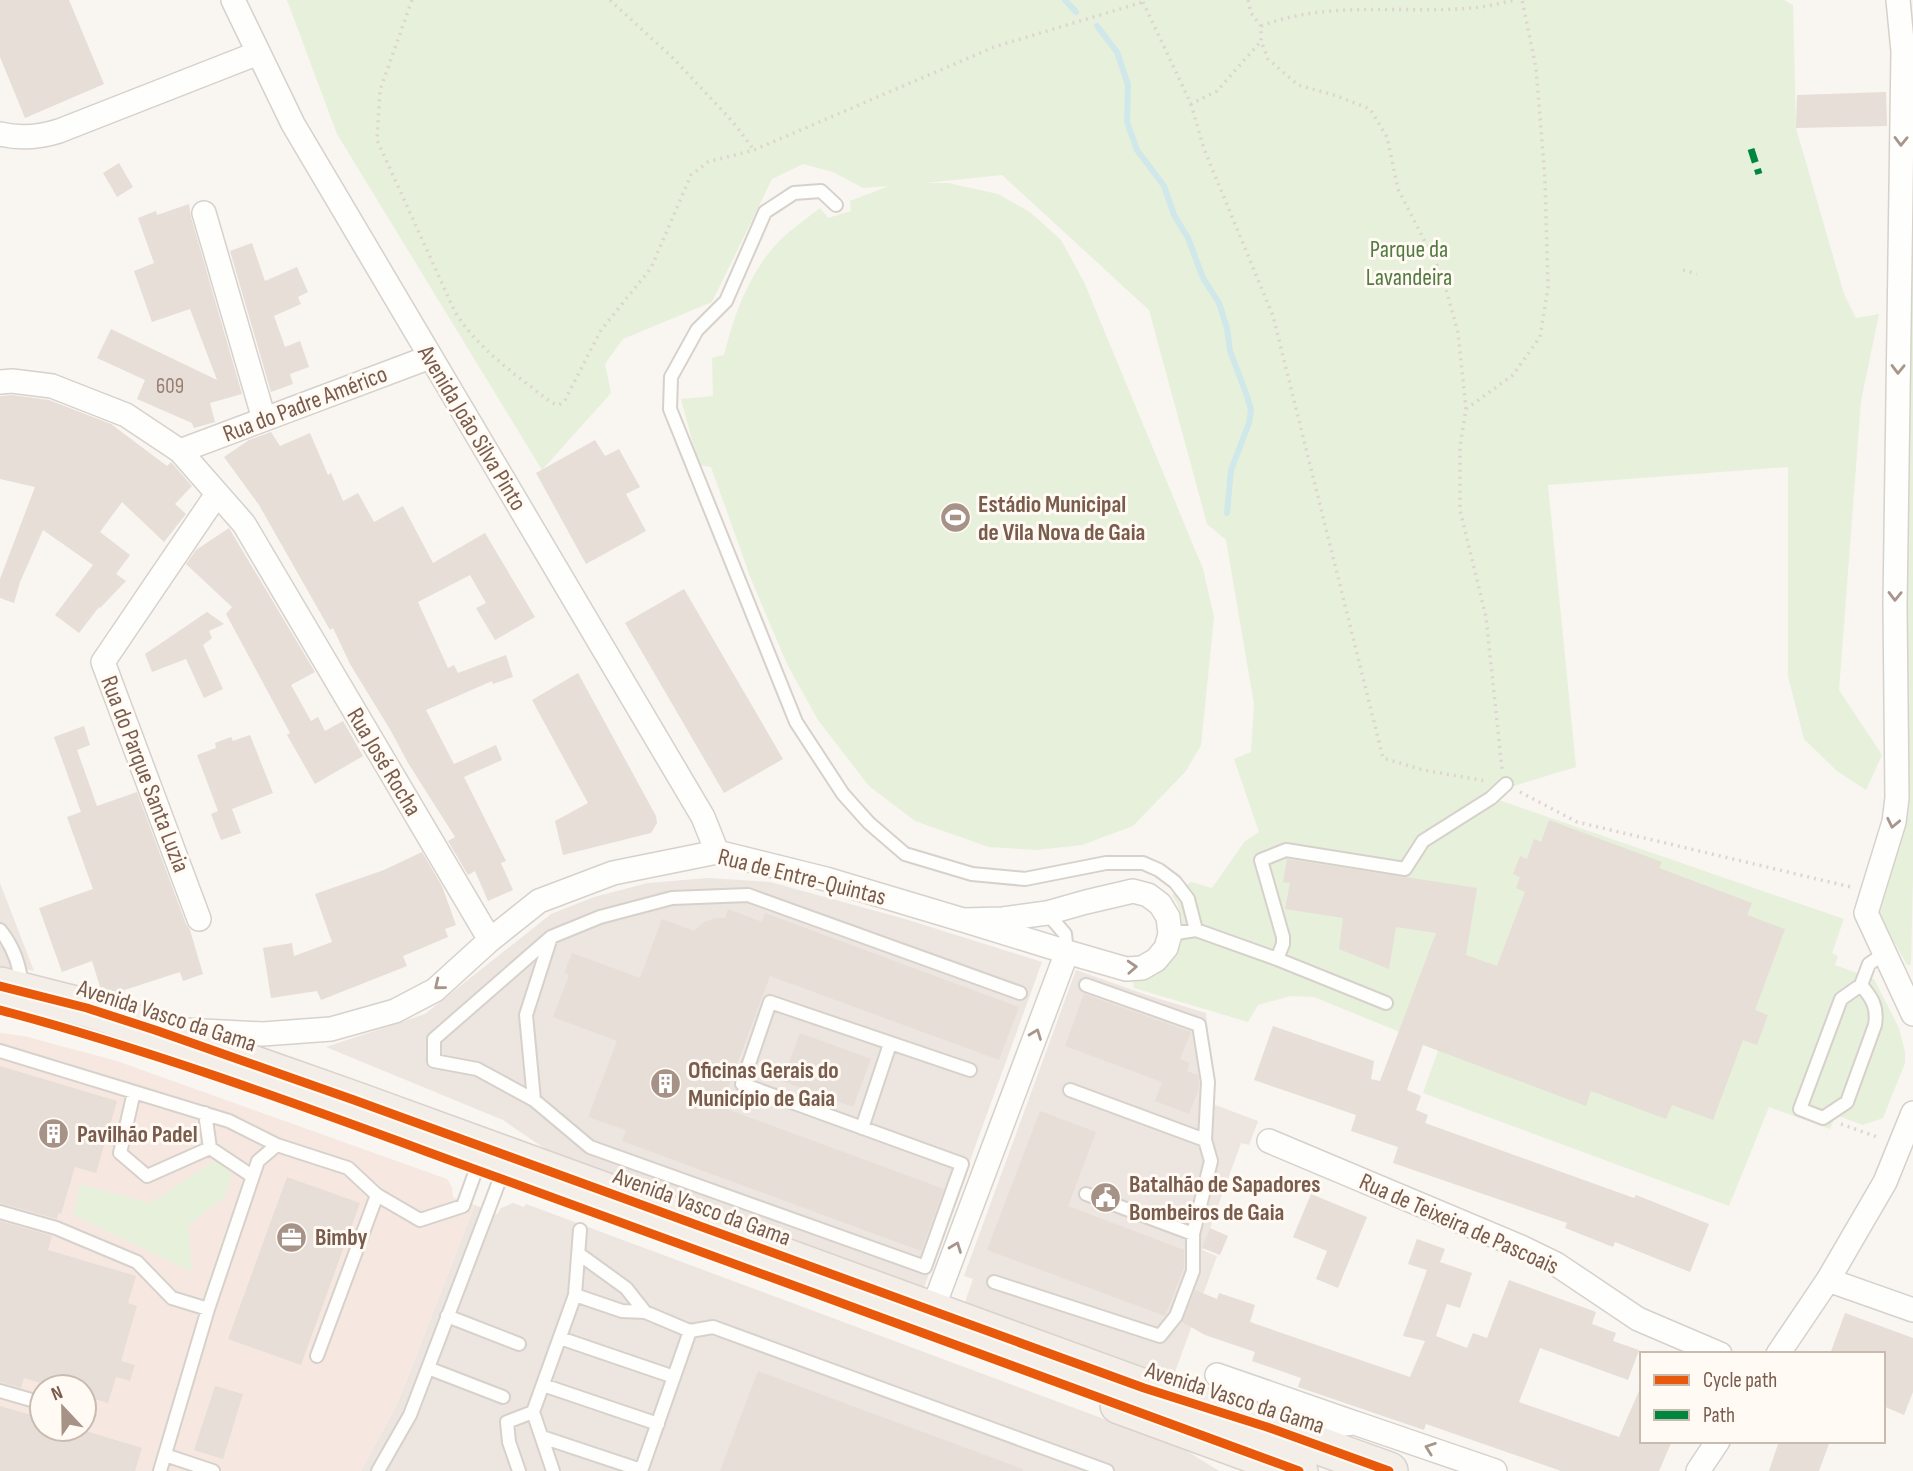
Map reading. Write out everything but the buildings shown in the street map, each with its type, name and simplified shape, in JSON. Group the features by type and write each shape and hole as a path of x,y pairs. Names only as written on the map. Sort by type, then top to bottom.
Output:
{"main road":[{"name":"Avenida Vasco da Gama","path":"7,995 155,1030 354,1100 932,1311 1055,1368"},
{"name":"Avenida Vasco da Gama","path":"7,995 79,1031 174,1061 488,1174 1303,1456 1389,1471"}],"street":[{"name":"Avenida João Silva Pinto","path":"233,0 293,124 696,806 717,852"},
{"path":"1898,0 1908,48 1895,605 1897,798 1894,822 1866,913 1913,1014"},
{"path":"0,134 43,136 59,131 258,53"},
{"path":"204,213 264,419"},
{"name":"Rua do Padre Américo","path":"180,451 430,356"},
{"name":"Rua José Rocha","path":"0,382 52,386 126,415 180,451 218,494 244,524 490,940"},
{"name":"Rua do Parque Santa Luzia","path":"199,919 103,662 218,494"},
{"name":"Rua de Entre-Quintas","path":"490,940 539,901 551,896 613,873 717,852 826,878 962,920 1066,943 1126,969 1142,968 1156,960 1166,948 1170,934 1168,917 1160,904 1148,895 1133,891 1047,914 962,920"},
{"path":"155,1030 263,1034 331,1029 395,1011 436,990 490,940"},
{"path":"932,1311 1066,943"},
{"path":"1779,1352 1828,1280 1885,1182 1913,1113"},
{"name":"Rua de Teixeira de Pascoais","path":"1269,1141 1521,1247 1556,1264 1638,1318 1715,1352"},
{"path":"1828,1280 1913,1310"},
{"path":"1217,1375 1495,1471"},
{"path":"1303,1456 1343,1424 1355,1423"},
{"path":"1698,1471 1717,1443"}],"lane":[{"path":"836,205 821,191 794,193 765,212 726,301 697,330 671,377 670,408 796,722 843,794 869,823 905,854 972,874 1025,879 1107,863 1143,863 1160,870 1175,882 1188,899 1196,930"},
{"path":"1277,959 1283,937 1261,860 1286,850 1405,869 1423,841 1491,798 1506,784"},
{"path":"970,1070 770,1002 742,1084 962,1164 925,1267 590,1147 534,1100 477,1069 434,1061 434,1039 551,937 600,917 672,898 748,895 1020,993"},
{"path":"1047,914 1066,943"},
{"path":"0,930 9,941 20,968 7,995"},
{"path":"1170,934 1196,930 1386,1003"},
{"path":"534,1100 526,1015 551,937"},
{"path":"1861,985 1876,1007 1875,1025 1847,1102 1823,1118 1800,1109 1841,999 1861,985 1869,964 1885,953"},
{"path":"994,1282 1160,1336 1177,1316 1193,1271 1193,1234 1211,1161 1205,1140 1208,1082 1199,1025 1086,985"},
{"path":"862,1128 890,1044"},
{"path":"0,1051 229,1121 277,1145 348,1168 377,1195 421,1220 463,1206 488,1174"},
{"path":"1070,1090 1205,1140"},
{"path":"134,1091 120,1153 147,1175 210,1149"},
{"path":"205,1113 210,1149 252,1176"},
{"path":"160,1471 208,1309 252,1176 258,1161 277,1145"},
{"path":"378,1471 410,1415 428,1368 447,1316 488,1174"},
{"path":"1086,1194 1193,1234"},
{"path":"317,1356 377,1195"},
{"path":"0,1212 56,1228 137,1262 172,1298 208,1309"},
{"path":"553,1471 533,1412 575,1295 580,1230"},
{"path":"579,1254 626,1289 645,1312"},
{"path":"575,1295 622,1311 645,1312 690,1331 713,1327 1107,1471"},
{"path":"447,1316 519,1344"},
{"path":"542,1437 641,1471 690,1331"},
{"path":"560,1338 674,1377"},
{"path":"428,1368 503,1397"},
{"path":"543,1385 657,1424"},
{"path":"0,1391 28,1399"},
{"path":"519,1471 509,1442 508,1422 533,1412"},
{"path":"165,1455 214,1471"}],"path":[{"path":"412,0 380,90 377,140 463,325 506,367 552,403 559,405 565,400 601,330 651,268 691,174 708,162 754,150 994,47 1142,1 1191,104 1204,149 1273,316 1384,758 1423,770 1506,784 1577,822 1854,888"},
{"path":"610,0 674,60 733,122 754,150"},
{"path":"1248,0 1251,13 1261,26 1261,41 1268,59 1298,85 1370,109 1387,137 1398,190 1442,275 1458,333 1466,409 1460,446 1460,510 1486,617 1500,763 1506,784"},
{"path":"1261,26 1332,10 1473,8 1515,0"},
{"path":"1466,409 1514,375 1540,337 1548,288 1545,179 1536,68 1522,0"},
{"path":"1191,104 1217,91 1261,41"},
{"path":"1683,270 1697,274"},
{"path":"1823,1118 1900,1145"}],"shaded area":[{"path":"708,878 770,882 905,919 1042,962 921,1296 567,1164 503,1120 326,1047 425,1014 551,914 594,897 648,883"},
{"path":"0,883 34,971 12,966 9,970 0,970"},
{"name":"Batalhão de Sapadores Bombeiros de Gaia","path":"1076,970 1206,1013 1215,1105 1258,1121 1249,1145 1241,1143 1202,1250 1217,1256 1170,1386 962,1311 973,1279 964,1276"},
{"path":"0,1033 24,1036 117,1061 447,1179 452,1187 453,1197 475,1205 397,1405 361,1471 0,1471"},
{"path":"513,1203 524,1207 526,1204 1182,1448 1219,1471 361,1471 397,1405 475,1205 497,1214 501,1208"}],"green space":[{"name":"Parque da Lavandeira","path":"287,0 1784,0 1793,5 1796,128 1844,294 1856,318 1879,314 1861,401 1839,690 1882,755 1866,790 1837,771 1804,739 1788,676 1788,467 1548,485 1576,767 1484,795 1844,919 1832,953 1838,956 1835,965 1874,979 1899,1028 1905,1052 1905,1063 1883,1118 1863,1125 1836,1115 1830,1129 1769,1107 1729,1206 1423,1093 1439,1048 1314,997 1290,996 1258,1005 1248,1022 1134,988 1133,982 1160,971 1178,950 1182,923 1172,895 1191,882 1212,888 1245,841 1259,832 1234,759 1251,752 1254,704 1226,540 1207,524 1149,310 1002,175 925,183 948,183 998,194 1030,212 1061,240 1084,282 1203,569 1214,617 1201,745 1186,771 1133,826 1082,845 1036,850 989,847 915,821 869,786 818,720 787,664 751,579 711,467 699,465 681,399 713,396 712,358 724,355 745,293 760,265 781,239 820,208 828,218 851,211 850,201 889,186 863,188 833,172 803,164 772,179 712,302 623,339 605,364 611,393 542,470 337,134"},
{"path":"1908,202 1913,202 1913,876 1910,965 1907,965 1879,915 1878,908 1887,881"},
{"path":"213,1161 232,1169 226,1196 188,1225 192,1272 74,1215 80,1184 151,1203"}],"waterway":[{"path":"1065,0 1076,12"},
{"path":"1097,26 1117,52 1128,85 1127,122 1137,150 1164,186 1174,215 1188,238 1203,278 1219,303 1227,328 1230,351 1251,410 1249,423 1231,470 1227,513"}],"marked path":[{"path":"1751,149 1759,174"}],"cycle path":[{"path":"0,986 87,1008 155,1030 1144,1388 1267,1427 1389,1471"},
{"path":"0,1010 189,1067 313,1110 1299,1471"}],"place":[{"name":"Estádio Municipal de Vila Nova de Gaia","path":"955,518"},
{"name":"Oficinas Gerais do Município de Gaia","path":"665,1084"},
{"name":"Pavilhão Padel","path":"54,1134"},
{"name":"Batalhão de Sapadores Bombeiros de Gaia","path":"1106,1198"},
{"name":"Bimby","path":"292,1237"}]}
